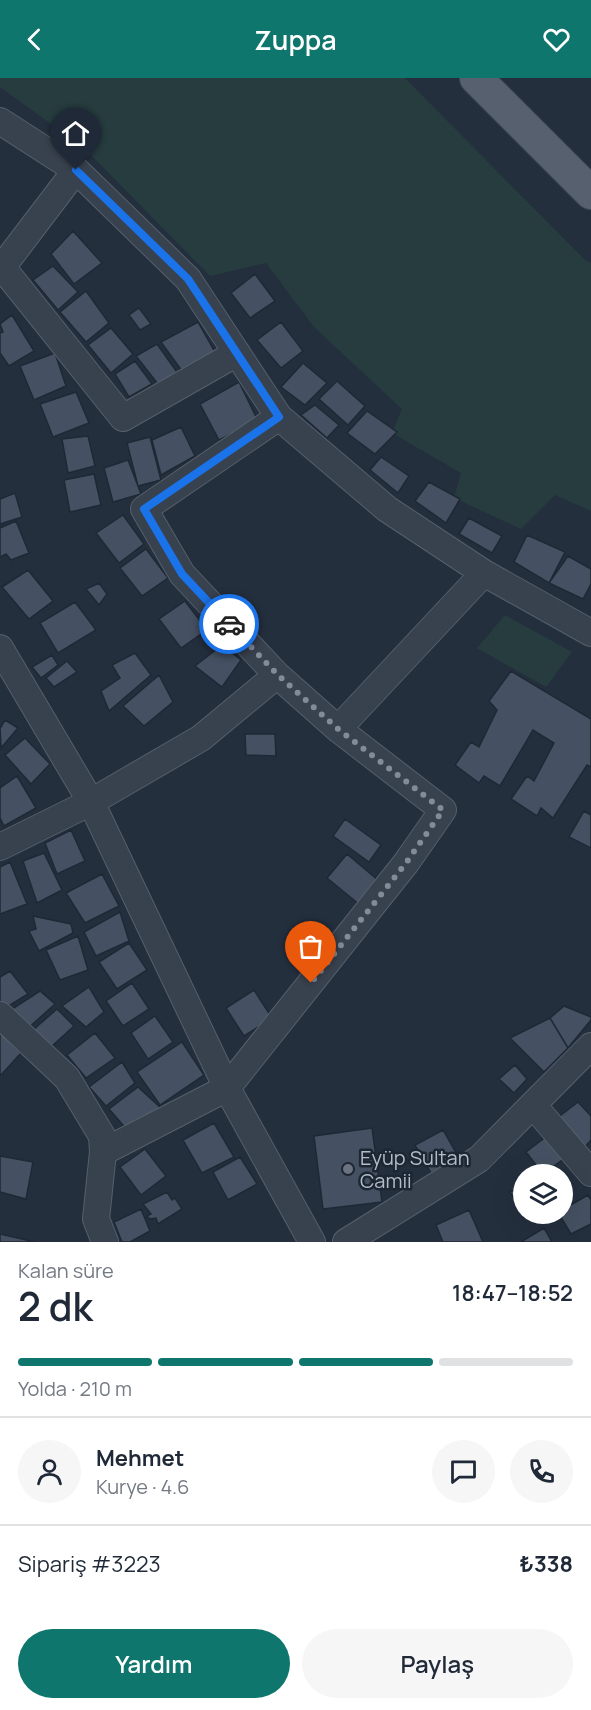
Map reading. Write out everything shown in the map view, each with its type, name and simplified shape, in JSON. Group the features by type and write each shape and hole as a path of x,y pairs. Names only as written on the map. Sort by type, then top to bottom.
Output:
{"main road":[{"path":"476,78 591,193"}],"street":[{"path":"0,121 76,170 188,279 279,417 387,509 484,573 591,633"},
{"path":"76,170 1,269 123,418 237,353"},
{"path":"103,1152 227,1089 406,863 443,810 338,729 278,675 182,574 144,509 279,417"},
{"path":"338,729 484,573"},
{"path":"0,648 91,802 227,1089 312,1242"},
{"path":"0,847 91,802 201,738 278,675"},
{"path":"0,1015 67,1078 102,1136 103,1152 96,1219 105,1242"},
{"path":"346,1242 479,1159 591,1046"},
{"path":"533,1105 591,1173"}],"green space":[{"path":"0,78 405,78 585,260 591,263 591,511 555,495 521,529 454,498 461,473 392,433 402,409 314,327 266,263 210,276 84,148 0,87"},
{"path":"505,615 572,652 546,687 477,648"}],"building":[{"path":"73,231 102,263 74,284 51,254"},
{"path":"53,266 78,292 58,310 33,280"},
{"path":"255,274 275,301 250,318 231,293"},
{"path":"86,291 109,323 86,342 60,312"},
{"path":"139,308 151,324 140,330 129,315"},
{"path":"12,315 34,351 9,366 0,353 0,333 3,332 0,324"},
{"path":"198,322 216,354 182,371 161,342"},
{"path":"281,322 303,351 281,368 257,340"},
{"path":"111,328 133,354 111,373 88,345"},
{"path":"157,344 179,375 161,388 136,356"},
{"path":"55,353 66,386 34,400 20,366"},
{"path":"135,361 152,384 129,397 115,374"},
{"path":"303,363 327,383 305,405 281,387"},
{"path":"337,381 365,406 348,425 319,399"},
{"path":"239,382 258,421 219,440 200,404"},
{"path":"76,392 89,423 53,437 40,404"},
{"path":"315,405 339,425 327,438 301,415"},
{"path":"367,411 397,432 375,454 347,433"},
{"path":"181,427 195,456 161,475 152,440"},
{"path":"88,436 95,466 68,473 62,439"},
{"path":"150,437 161,480 138,486 127,443"},
{"path":"381,457 409,476 398,493 370,470"},
{"path":"128,460 141,494 113,502 104,468"},
{"path":"94,474 101,505 70,512 64,480"},
{"path":"429,482 460,499 446,523 415,501"},
{"path":"15,493 22,517 0,524 0,499"},
{"path":"123,515 144,544 119,563 96,533"},
{"path":"469,518 502,536 492,553 459,534"},
{"path":"16,521 29,553 11,560 6,554 0,557 0,528"},
{"path":"527,535 565,552 549,583 514,562"},
{"path":"146,549 168,578 142,596 120,568"},
{"path":"568,556 591,569 591,584 583,599 549,583"},
{"path":"28,570 53,601 29,619 2,587"},
{"path":"99,583 107,594 99,605 86,589"},
{"path":"185,601 207,630 181,648 159,619"},
{"path":"75,602 96,630 58,653 40,623"},
{"path":"222,645 241,660 222,687 195,666"},
{"path":"135,653 151,675 109,711 101,691 120,678 112,665"},
{"path":"52,655 58,665 41,678 32,667"},
{"path":"67,661 77,672 54,687 46,678"},
{"path":"511,671 591,719 591,767 587,765 553,818 541,808 537,816 511,799 527,776 534,781 554,743 533,730 500,786 484,776 479,783 455,765 471,742 479,747 497,710 489,701"},
{"path":"159,675 173,702 144,726 123,706"},
{"path":"5,720 18,728 1,748 0,726"},
{"path":"245,734 275,734 276,756 246,755"},
{"path":"25,738 50,764 31,784 5,755"},
{"path":"17,776 36,808 4,826 0,818 0,788"},
{"path":"584,811 591,815 591,848 569,837"},
{"path":"345,819 381,845 369,862 333,836"},
{"path":"71,830 85,861 57,874 45,843"},
{"path":"44,853 62,890 37,903 23,861"},
{"path":"347,854 379,881 360,905 327,878"},
{"path":"10,862 27,904 0,914 0,867"},
{"path":"102,874 119,906 85,923 66,893"},
{"path":"120,912 129,941 96,956 84,932"},
{"path":"33,916 71,924 73,933 39,951 29,931 36,929"},
{"path":"78,936 88,970 60,980 46,950"},
{"path":"129,943 147,970 117,989 99,962"},
{"path":"10,971 28,994 2,1010 0,1009 0,977"},
{"path":"132,983 149,1009 123,1026 106,1001"},
{"path":"89,987 104,1012 86,1027 62,1006"},
{"path":"254,990 272,1018 244,1036 226,1008"},
{"path":"40,991 55,1004 25,1031 9,1011"},
{"path":"564,1006 591,1017 568,1048 550,1018"},
{"path":"57,1009 74,1026 52,1046 33,1030"},
{"path":"155,1016 173,1042 148,1059 131,1033"},
{"path":"550,1018 568,1048 544,1072 510,1038"},
{"path":"0,1032 21,1053 0,1076"},
{"path":"95,1033 115,1058 86,1078 67,1055"},
{"path":"182,1042 204,1075 160,1105 137,1072"},
{"path":"122,1062 135,1083 106,1106 89,1087"},
{"path":"515,1065 527,1079 514,1093 499,1079"},
{"path":"138,1087 163,1110 129,1132 109,1109"},
{"path":"578,1102 591,1116 591,1140 583,1149 556,1119"},
{"path":"214,1123 234,1157 202,1173 183,1140"},
{"name":"Eyüp Sultan Camii","path":"372,1128 382,1202 323,1209 314,1136"},
{"path":"443,1130 459,1158 431,1173 415,1145"},
{"path":"551,1133 569,1155 557,1164 535,1164 526,1152"},
{"path":"145,1149 166,1176 141,1195 120,1167"},
{"path":"0,1156 33,1162 26,1199 0,1192"},
{"path":"240,1157 257,1184 228,1200 213,1172"},
{"path":"167,1192 172,1200 175,1198 182,1209 158,1224 156,1218 150,1219 147,1216 151,1214 143,1204"},
{"path":"588,1195 591,1200 591,1224 571,1234 565,1224 573,1224 573,1204"},
{"path":"141,1209 150,1231 130,1242 122,1242 114,1222"},
{"path":"469,1210 483,1242 443,1242 436,1225"},
{"path":"544,1228 552,1242 521,1242"},
{"path":"0,1234 35,1242 0,1242"}],"way so far":[{"path":"229,624 278,675 338,729 443,810 406,863 311,983"}],"place":[{"name":"Eyüp Sultan Camii","path":"348,1169"}],"route":[{"path":"76,170 188,279 279,417 144,509 182,574 229,624"}]}
